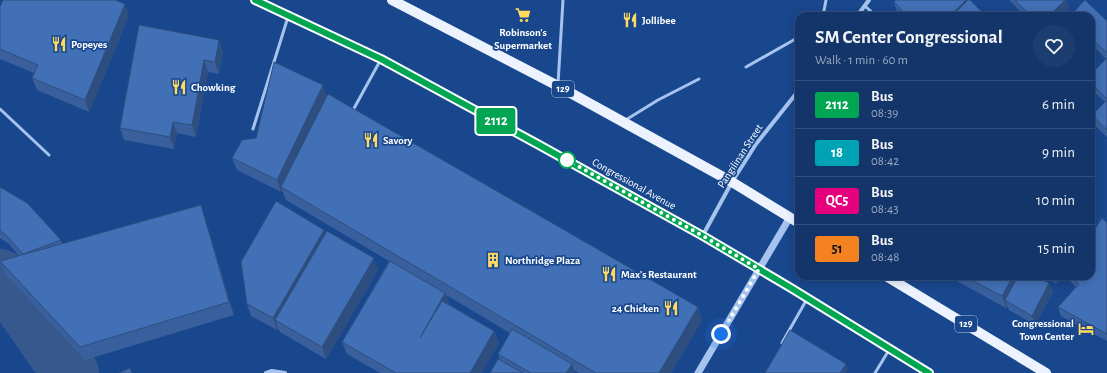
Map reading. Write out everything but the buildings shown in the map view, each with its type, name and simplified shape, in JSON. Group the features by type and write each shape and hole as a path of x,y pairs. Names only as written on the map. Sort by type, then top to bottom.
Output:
{"main road":[{"name":"Congressional Avenue","path":"255,0 381,59 703,236 929,373"},
{"name":"129","path":"392,0 558,86 732,182 795,220"},
{"name":"129","path":"893,280 1046,373"}],"street":[{"path":"860,12 869,0"},
{"name":"Pangilinan Street","path":"703,236 732,182 756,144 795,95"},
{"path":"698,373 790,217"},
{"path":"266,373 272,371 285,373"}],"lane":[{"path":"558,86 563,0"},
{"path":"824,12 826,0"},
{"path":"865,6 872,12"},
{"path":"253,129 288,16"},
{"path":"746,66 795,39"},
{"path":"350,117 381,59"},
{"path":"622,122 658,100 699,79"},
{"path":"0,108 49,155"},
{"path":"781,346 807,298"},
{"path":"875,373 890,349"}],"waterway":[{"path":"0,277 71,373"}],"bus line":[{"name":"2112","path":"255,0 381,59 541,146 703,236 929,373"}],"place":[{"name":"Robinson's Supermarket","path":"523,15"},
{"name":"Jollibee","path":"630,20"},
{"name":"Popeyes","path":"59,44"},
{"name":"Chowking","path":"179,87"},
{"name":"Savory","path":"371,140"},
{"name":"Northridge Plaza","path":"493,260"},
{"name":"Max's Restaurant","path":"609,274"},
{"name":"24 Chicken","path":"671,308"},
{"name":"Congressional Town Center","path":"1086,329"}],"route":[{"path":"567,160 759,269 721,334"}]}
